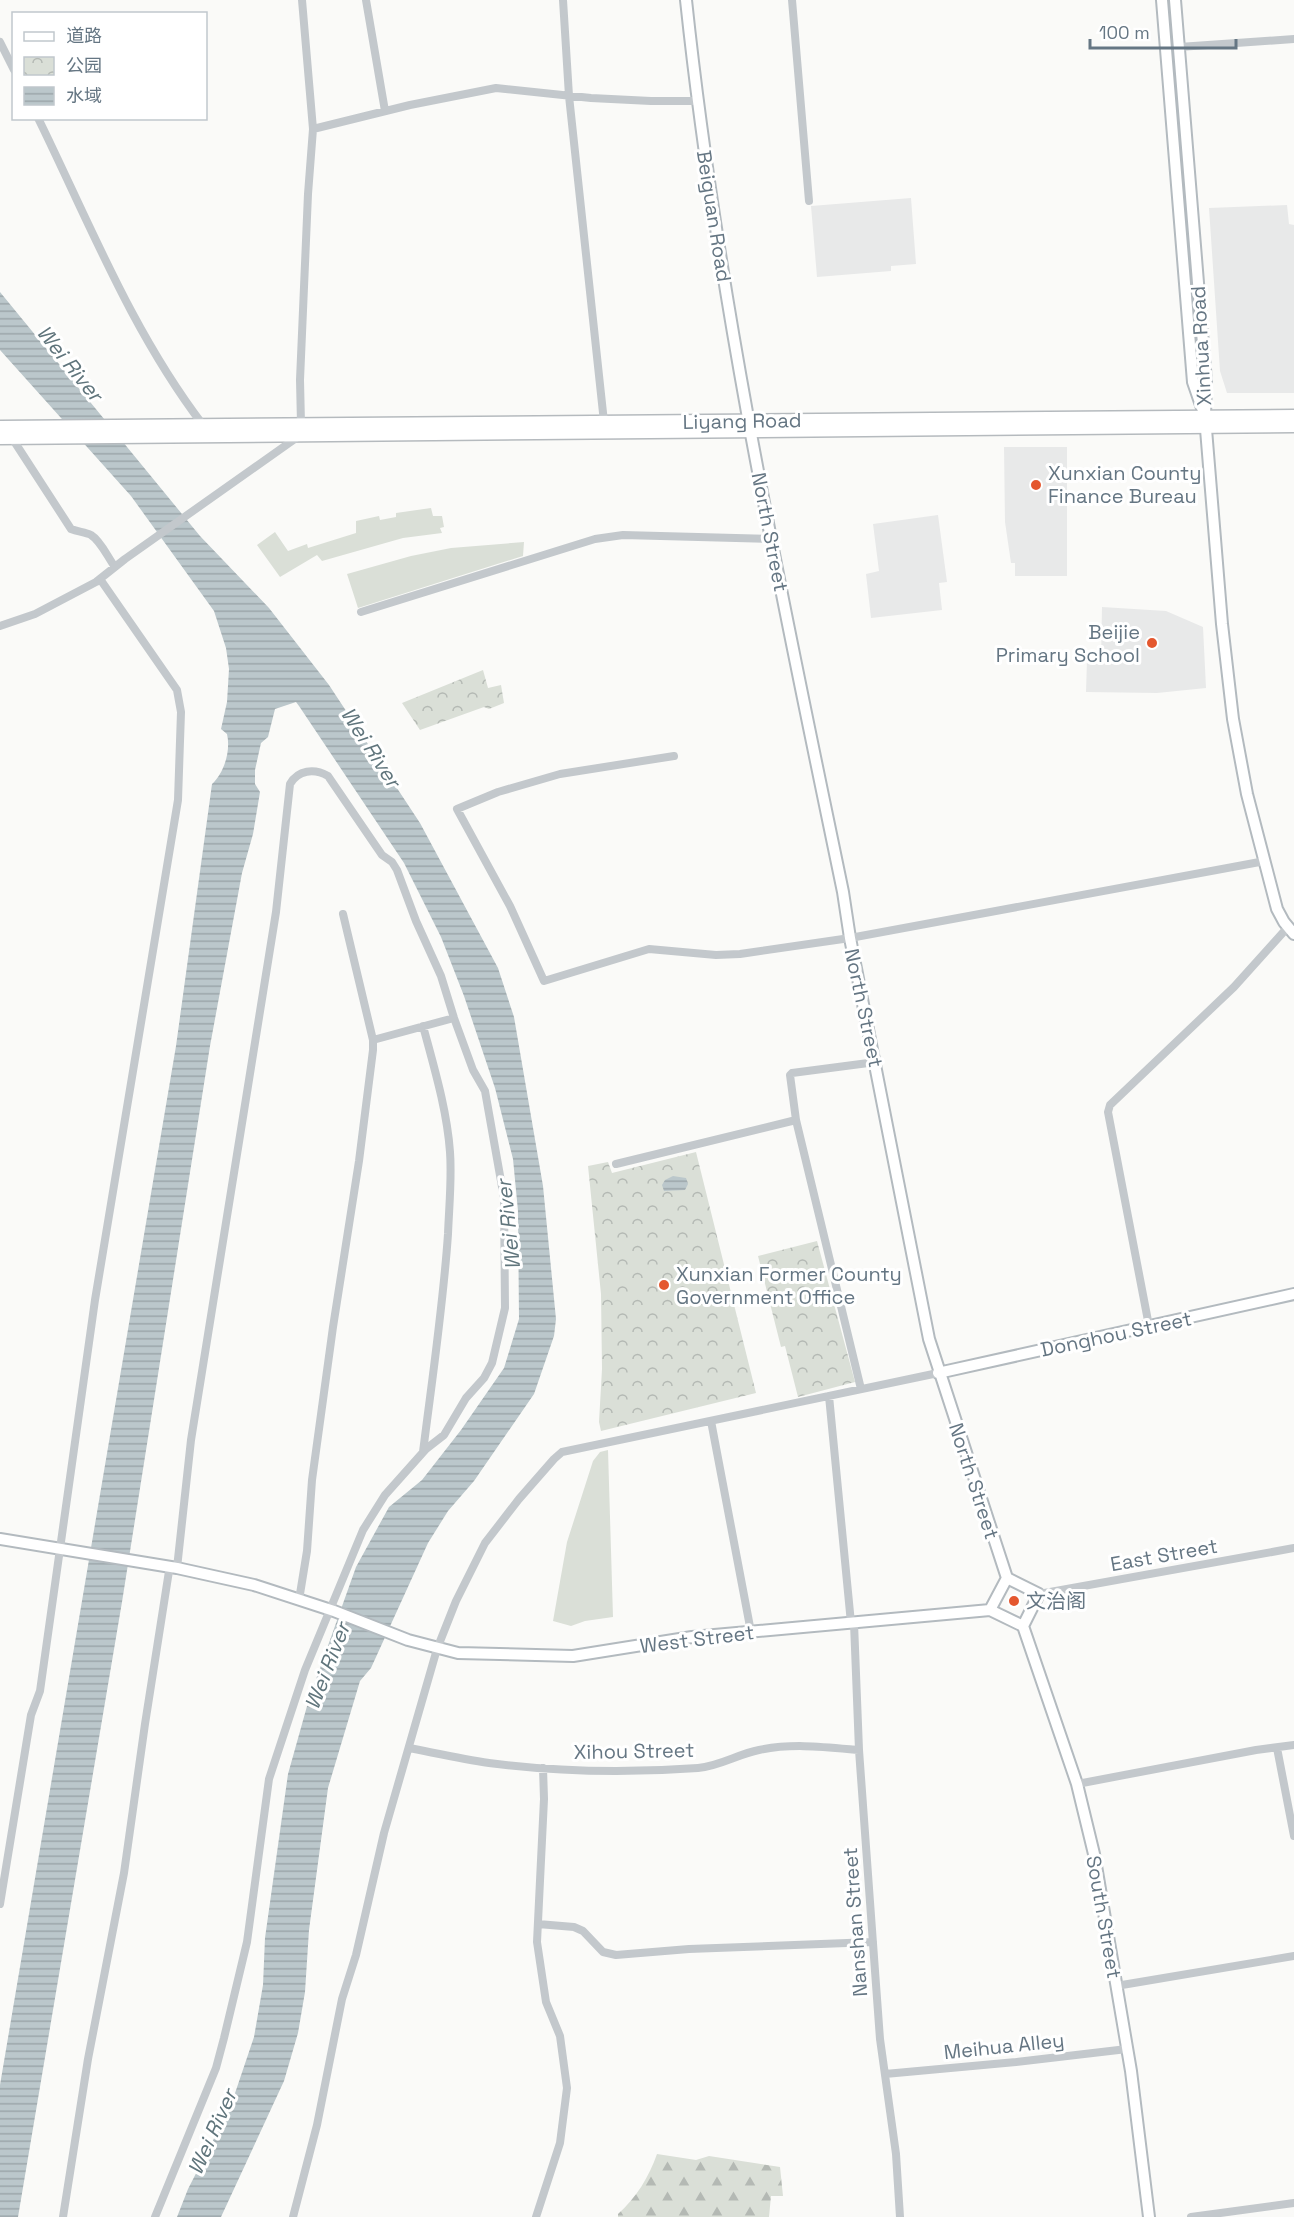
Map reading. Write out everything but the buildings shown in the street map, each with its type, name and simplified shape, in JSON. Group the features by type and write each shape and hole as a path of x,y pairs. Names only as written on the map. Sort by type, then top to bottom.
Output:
{"main road":[{"name":"Liyang Road","path":"1205,422 1294,416"},
{"name":"Liyang Road","path":"190,431 203,425 301,430 604,422 751,426"},
{"name":"Liyang Road","path":"190,431 1205,422 1294,426"},
{"path":"7,431 190,431"}],"street":[{"path":"0,626 35,614 100,579 301,430 300,380 313,129 302,0"},
{"path":"366,0 385,111"},
{"path":"563,0 569,96 604,422"},
{"name":"Beiguan Road","path":"686,0 697,101 721,265 751,426"},
{"path":"792,0 809,201"},
{"name":"Xinhua Road","path":"1162,0 1193,382 1205,422"},
{"name":"Xinhua Road","path":"1175,0 1206,381 1205,422"},
{"path":"1179,47 1294,39"},
{"path":"0,42 12,65"},
{"path":"313,129 385,111 496,88 569,96 697,101"},
{"path":"39,120 123,296 179,394 203,425"},
{"path":"1149,1326 1108,1112 1110,1105 1291,930 1277,909 1247,794 1233,719 1222,624 1205,422"},
{"name":"North Street","path":"751,426 771,539 843,892 921,1302 939,1373 1007,1578"},
{"path":"7,431 71,529 89,534 96,539 115,567"},
{"path":"361,612 595,539 623,535 771,539"},
{"path":"0,1904 31,1715 40,1691 95,1300 178,800 181,712 177,690 100,579"},
{"path":"674,756 560,774 498,792 457,809 510,906 544,981 649,949 716,955 740,954 850,938 1265,861"},
{"path":"63,2217 88,2059 124,1873 145,1724 173,1570 191,1440 276,912 290,784 293,778 305,771 320,771 328,776 382,855 392,862 441,976 473,1070 485,1091 504,1198 505,1308 488,1371 466,1398 444,1436 423,1453 385,1496 363,1530 304,1670 269,1779 247,1941 216,2068 155,2217"},
{"path":"299,1599 307,1551 313,1468 359,1161 373,1050 373,1040 343,914"},
{"path":"373,1040 454,1018"},
{"path":"423,1026 450,1151 444,1289 423,1453"},
{"path":"861,1389 796,1120 790,1075 876,1062"},
{"path":"616,1164 796,1120"},
{"name":"Donghou Street","path":"939,1373 1294,1294"},
{"path":"293,2217 316,2126 342,1999 356,1955 384,1833 437,1649 456,1601 485,1543 562,1452 939,1373"},
{"name":"Nanshan Street","path":"829,1396 852,1623 873,1942 885,2074 896,2154 900,2217"},
{"path":"711,1421 751,1632"},
{"name":"West Street","path":"0,1539 155,1564 173,1570 254,1585 331,1610 405,1639 458,1653 573,1656 692,1637 990,1610"},
{"name":"East Street","path":"1039,1594 1294,1548"},
{"path":"1007,1578 1039,1594 1023,1626 990,1610 1007,1578"},
{"name":"South Street","path":"1023,1626 1077,1784 1094,1854 1127,2049 1149,2217"},
{"name":"Xihou Street","path":"409,1748 489,1762 543,1768 630,1771 701,1768 758,1750 784,1746 807,1745 859,1749"},
{"path":"1077,1784 1294,1745"},
{"path":"1277,1748 1294,1836"},
{"path":"536,2217 560,2143 567,2088 560,2036 546,2002 538,1955 543,1768"},
{"path":"538,1924 574,1927 584,1931 603,1952 616,1955 690,1949 873,1942"},
{"path":"1116,1986 1294,1956"},
{"name":"Meihua Alley","path":"885,2074 1127,2049"},
{"path":"1191,2217 1294,2203"}],"shaded area":[{"path":"911,198 916,264 891,266 891,271 817,277 811,206"},
{"path":"1287,205 1289,224 1294,225 1294,393 1227,393 1220,371 1209,208"},
{"name":"Xunxian County Finance Bureau","path":"1004,447 1067,447 1067,576 1015,576 1015,563 1011,563 1005,522"},
{"path":"938,515 947,582 939,583 942,610 871,618 866,574 879,571 873,524"},
{"name":"Beijie Primary School","path":"1102,607 1166,611 1203,627 1206,688 1157,693 1086,692 1087,660 1101,659"}],"green space":[{"path":"431,508 433,516 442,516 444,527 440,528 442,533 403,538 322,561 317,555 280,577 257,545 275,532 288,551 307,544 308,548 356,533 356,521 379,516 380,520 396,517 396,513"},
{"path":"524,542 523,556 358,608 347,574 411,556 451,548"},
{"path":"483,670 488,688 501,685 504,703 489,709 484,707 420,730 402,703"},
{"name":"Xunxian Former County Government Office","path":"696,1152 756,1393 601,1431 599,1422 602,1369 601,1294 588,1166 608,1162 612,1173"},
{"path":"817,1241 855,1382 798,1397 785,1346 781,1347 758,1256"},
{"path":"608,1450 613,1617 585,1621 571,1626 553,1621 567,1542 593,1461 600,1452"},
{"path":"657,2154 696,2160 709,2156 780,2167 783,2196 771,2196 769,2217 618,2217 618,2214 641,2187"}],"water":[{"name":"Wei River","path":"0,292 200,536 269,608 329,685 420,823 498,968 514,1017 543,1186 556,1319 554,1336 534,1394 474,1481 448,1511 428,1543 371,1668 360,1681 328,1788 309,1930 305,1992 298,2033 284,2081 221,2217 177,2217 188,2189 231,2105 254,2037 263,1985 265,1938 288,1774 309,1699 356,1567 389,1507 422,1480 461,1430 504,1368 519,1319 518,1211 513,1159 495,1088 464,996 441,937 404,863 296,702 275,709 268,737 261,743 255,770 255,784 260,792 253,834 242,873 210,1046 122,1602 18,2217 0,2217 0,2085 176,1046 212,784 226,761 227,734 221,729 227,702 229,669 226,648 214,611 131,496 0,350"},
{"path":"673,1176 686,1178 688,1184 685,1190 664,1191 662,1185 665,1180"}],"place":[{"name":"Xunxian County Finance Bureau","path":"1036,485"},
{"name":"Beijie Primary School","path":"1152,643"},
{"name":"Xunxian Former County Government Office","path":"664,1285"},
{"name":"文治阁","path":"1014,1601"}]}
